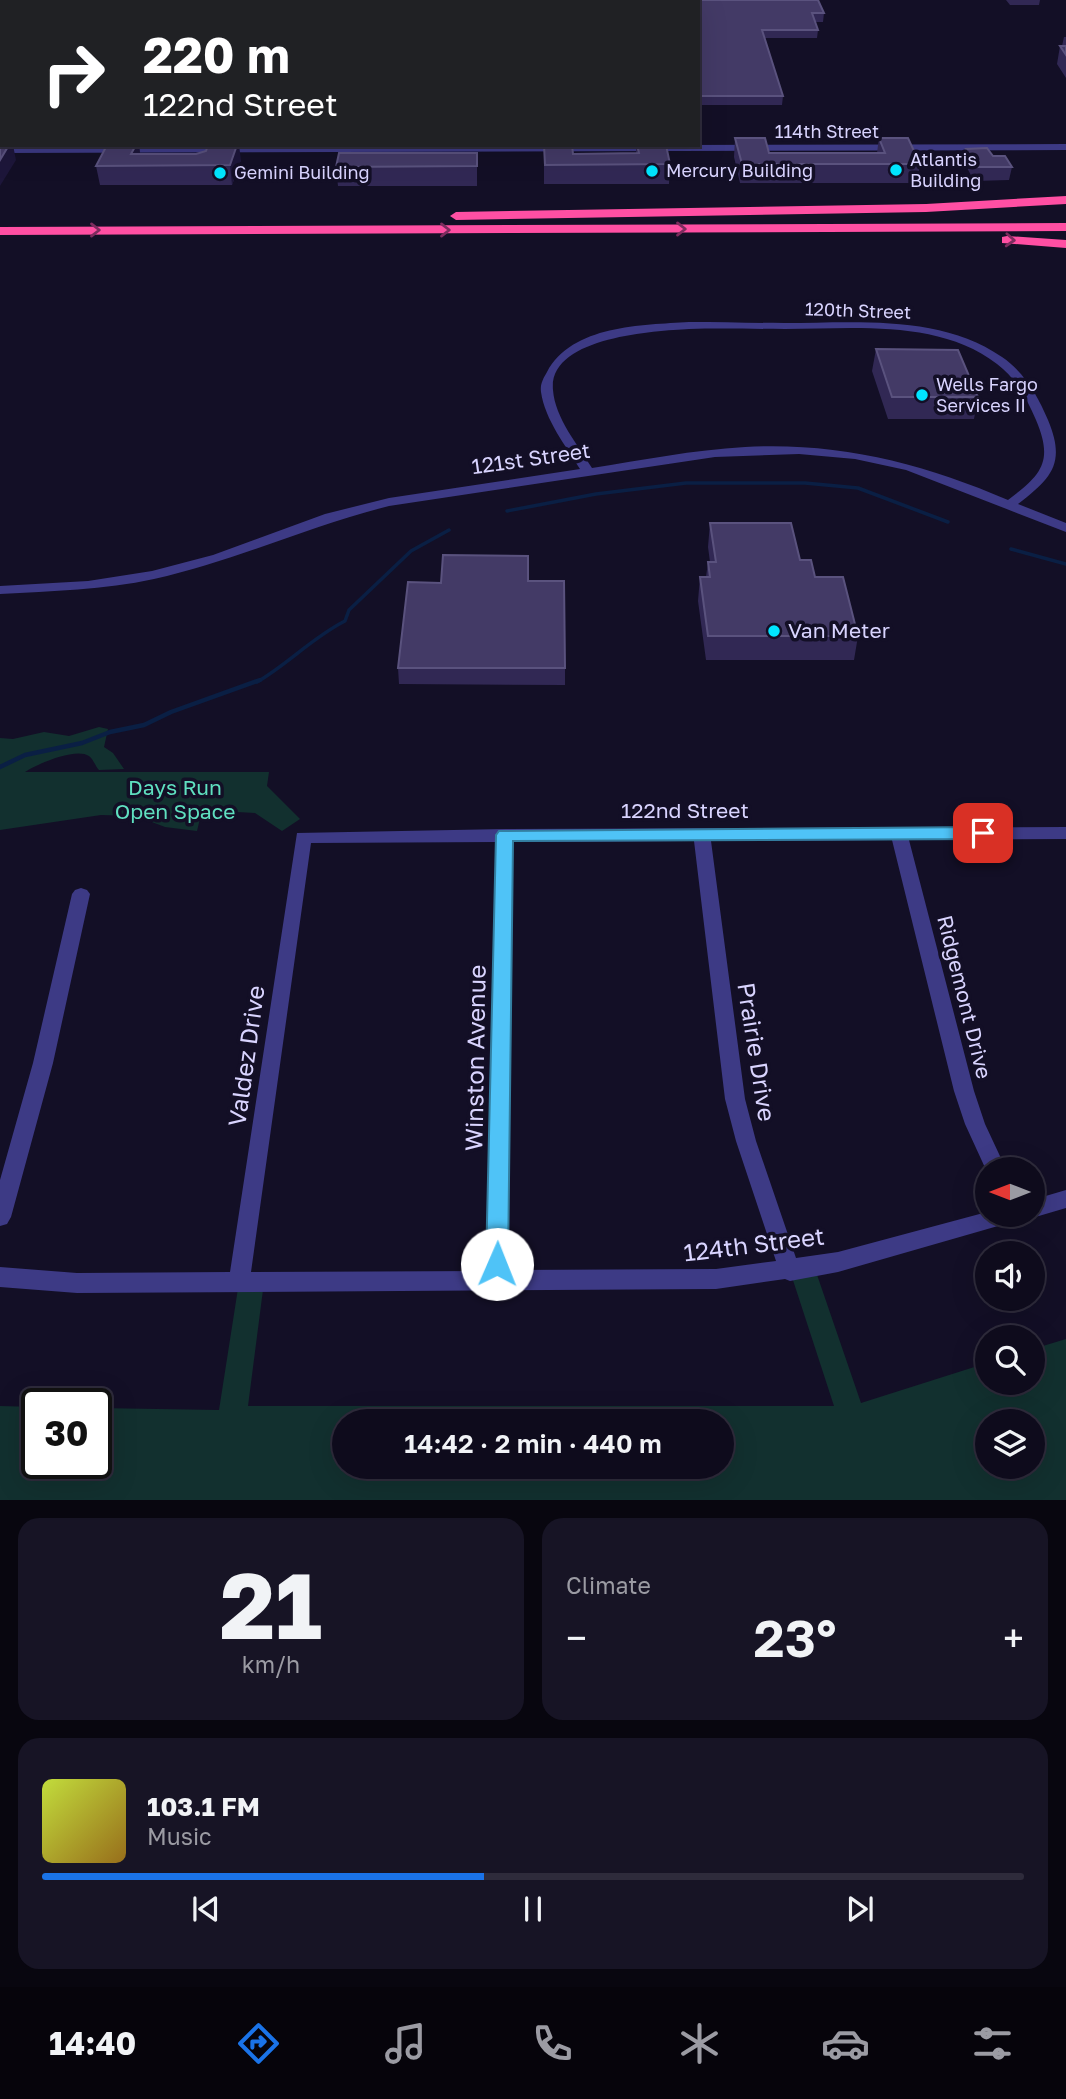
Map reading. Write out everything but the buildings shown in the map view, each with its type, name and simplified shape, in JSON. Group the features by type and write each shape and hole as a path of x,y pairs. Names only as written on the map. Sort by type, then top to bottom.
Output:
{"highway":[{"path":"392,218 529,213 926,208 1066,200"},
{"path":"0,231 29,224 392,218 1066,215"},
{"path":"0,218 29,224 721,229 1066,226"},
{"path":"721,229 764,234 1012,240 1066,244"}],"street":[{"name":"114th Street","path":"0,150 266,147 1066,147"},
{"name":"120th Street","path":"588,472 548,400 546,390 550,373 571,351 595,339 624,331 669,326 868,326 917,331 950,338 990,355 1015,373 1027,390 1049,435 1053,453 1048,471 1042,479 1009,505"},
{"name":"121st Street","path":"0,590 88,585 153,575 218,558 359,508 419,496 737,451 813,450 899,464 936,475 1066,528"},
{"name":"122nd Street","path":"303,837 1066,833"},
{"name":"Prairie Drive","path":"702,834 735,1099 748,1150 790,1271"},
{"name":"Ridgemont Drive","path":"899,834 964,1091 990,1157"},
{"name":"Winston Avenue","path":"497,1282 505,835"},
{"name":"Valdez Drive","path":"239,1282 303,837"},
{"path":"0,1217 43,1063 81,894"},
{"path":"1045,1205 1066,1199"},
{"name":"124th Street","path":"0,1277 30,1281 110,1283 691,1280 790,1271 881,1251 975,1224"}],"green space":[{"name":"Days Run Open Space","path":"99,727 108,729 104,747 113,753 124,769 99,770 89,756 75,754 47,761 25,772 269,772 267,786 300,819 282,831 255,813 202,810 197,831 165,827 136,816 101,815 0,830 0,738 13,739 44,732 69,736"},
{"path":"814,1266 861,1403 975,1367 975,1395 1045,1395 1045,1345 1066,1339 1066,1500 0,1500 0,1406 21,1407 21,1479 112,1479 112,1408 219,1410 239,1282 264,1282 248,1406 834,1406 790,1271"}],"waterway":[{"path":"507,511 596,494 686,483 805,483 858,488 948,522"},
{"path":"260,680 345,621 349,610 411,551 449,530"},
{"path":"1011,549 1066,564"},
{"path":"0,767 25,755 82,743 110,732 144,725 171,712 260,680"}],"place":[{"name":"Atlantis Building","path":"896,170"},
{"name":"Mercury Building","path":"652,171"},
{"name":"Gemini Building","path":"220,173"},
{"name":"Wells Fargo Services II","path":"922,395"},
{"name":"Van Meter","path":"774,631"}],"route":[{"path":"497,1264 505,835 983,833"}]}
